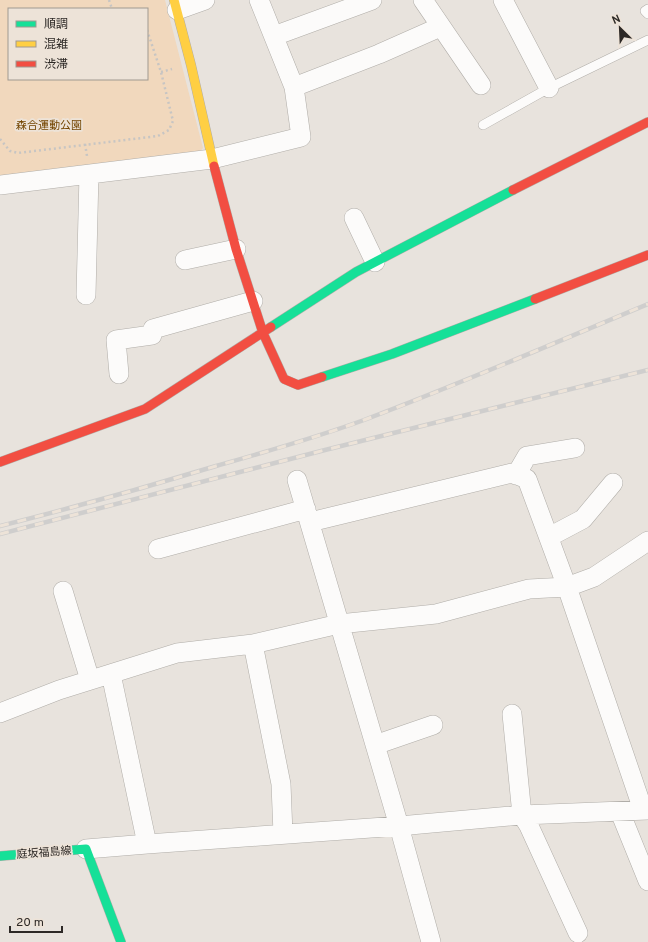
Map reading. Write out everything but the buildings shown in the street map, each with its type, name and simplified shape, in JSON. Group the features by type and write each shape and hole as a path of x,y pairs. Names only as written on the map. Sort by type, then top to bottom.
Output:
{"street":[{"path":"205,0 175,5 191,65 212,159 236,249 263,333 284,379 298,385 392,354 648,255"},
{"path":"0,185 212,159 301,137 294,87 259,0"},
{"path":"274,36 372,0"},
{"path":"423,0 481,85"},
{"path":"506,1 548,88"},
{"path":"294,87 379,54 440,27"},
{"path":"0,462 145,409 356,272 493,200 648,122"},
{"path":"86,295 89,174"},
{"path":"354,218 376,262"},
{"path":"185,260 236,249"},
{"path":"119,374 116,340 152,334 153,329 253,301"},
{"path":"516,475 527,456 575,448"},
{"path":"86,850 522,815 645,810 567,587 527,479 512,473 158,549"},
{"path":"297,480 399,826 431,942"},
{"path":"549,537 583,519 613,483"},
{"path":"0,713 59,690 177,653 253,644 339,624 436,614 529,589 567,587 594,577 648,541"},
{"path":"63,591 90,680"},
{"path":"253,644 281,784 284,834"},
{"path":"110,674 147,844"},
{"path":"512,714 522,815 529,826 578,933"},
{"path":"375,745 432,725"},
{"path":"620,812 648,881"},
{"name":"庭坂福島線","path":"0,856 86,850 121,942"}],"lane":[{"path":"648,9 645,11 648,14"},
{"path":"483,125 548,88 648,40"}],"path":[{"path":"0,139 10,151 18,153 158,136 169,130 173,121 161,72 148,33"}],"green space":[{"name":"森合運動公園","path":"0,0 165,0 203,148 197,155 0,179"}],"railway":[{"path":"0,526 135,490 346,427 471,378 648,304"},
{"path":"0,534 325,450 648,370"}],"traffic: fast":[{"path":"271,327 356,272 513,190"},
{"path":"322,377 392,354 535,299"},
{"path":"0,856 86,849 121,942"}],"traffic: slow":[{"path":"174,0 191,65 214,166"}],"traffic: jam":[{"path":"513,190 648,122"},
{"path":"214,166 236,249 263,333 284,379 298,385 322,377"},
{"path":"535,299 648,255"},
{"path":"0,462 145,409 271,327"}]}
